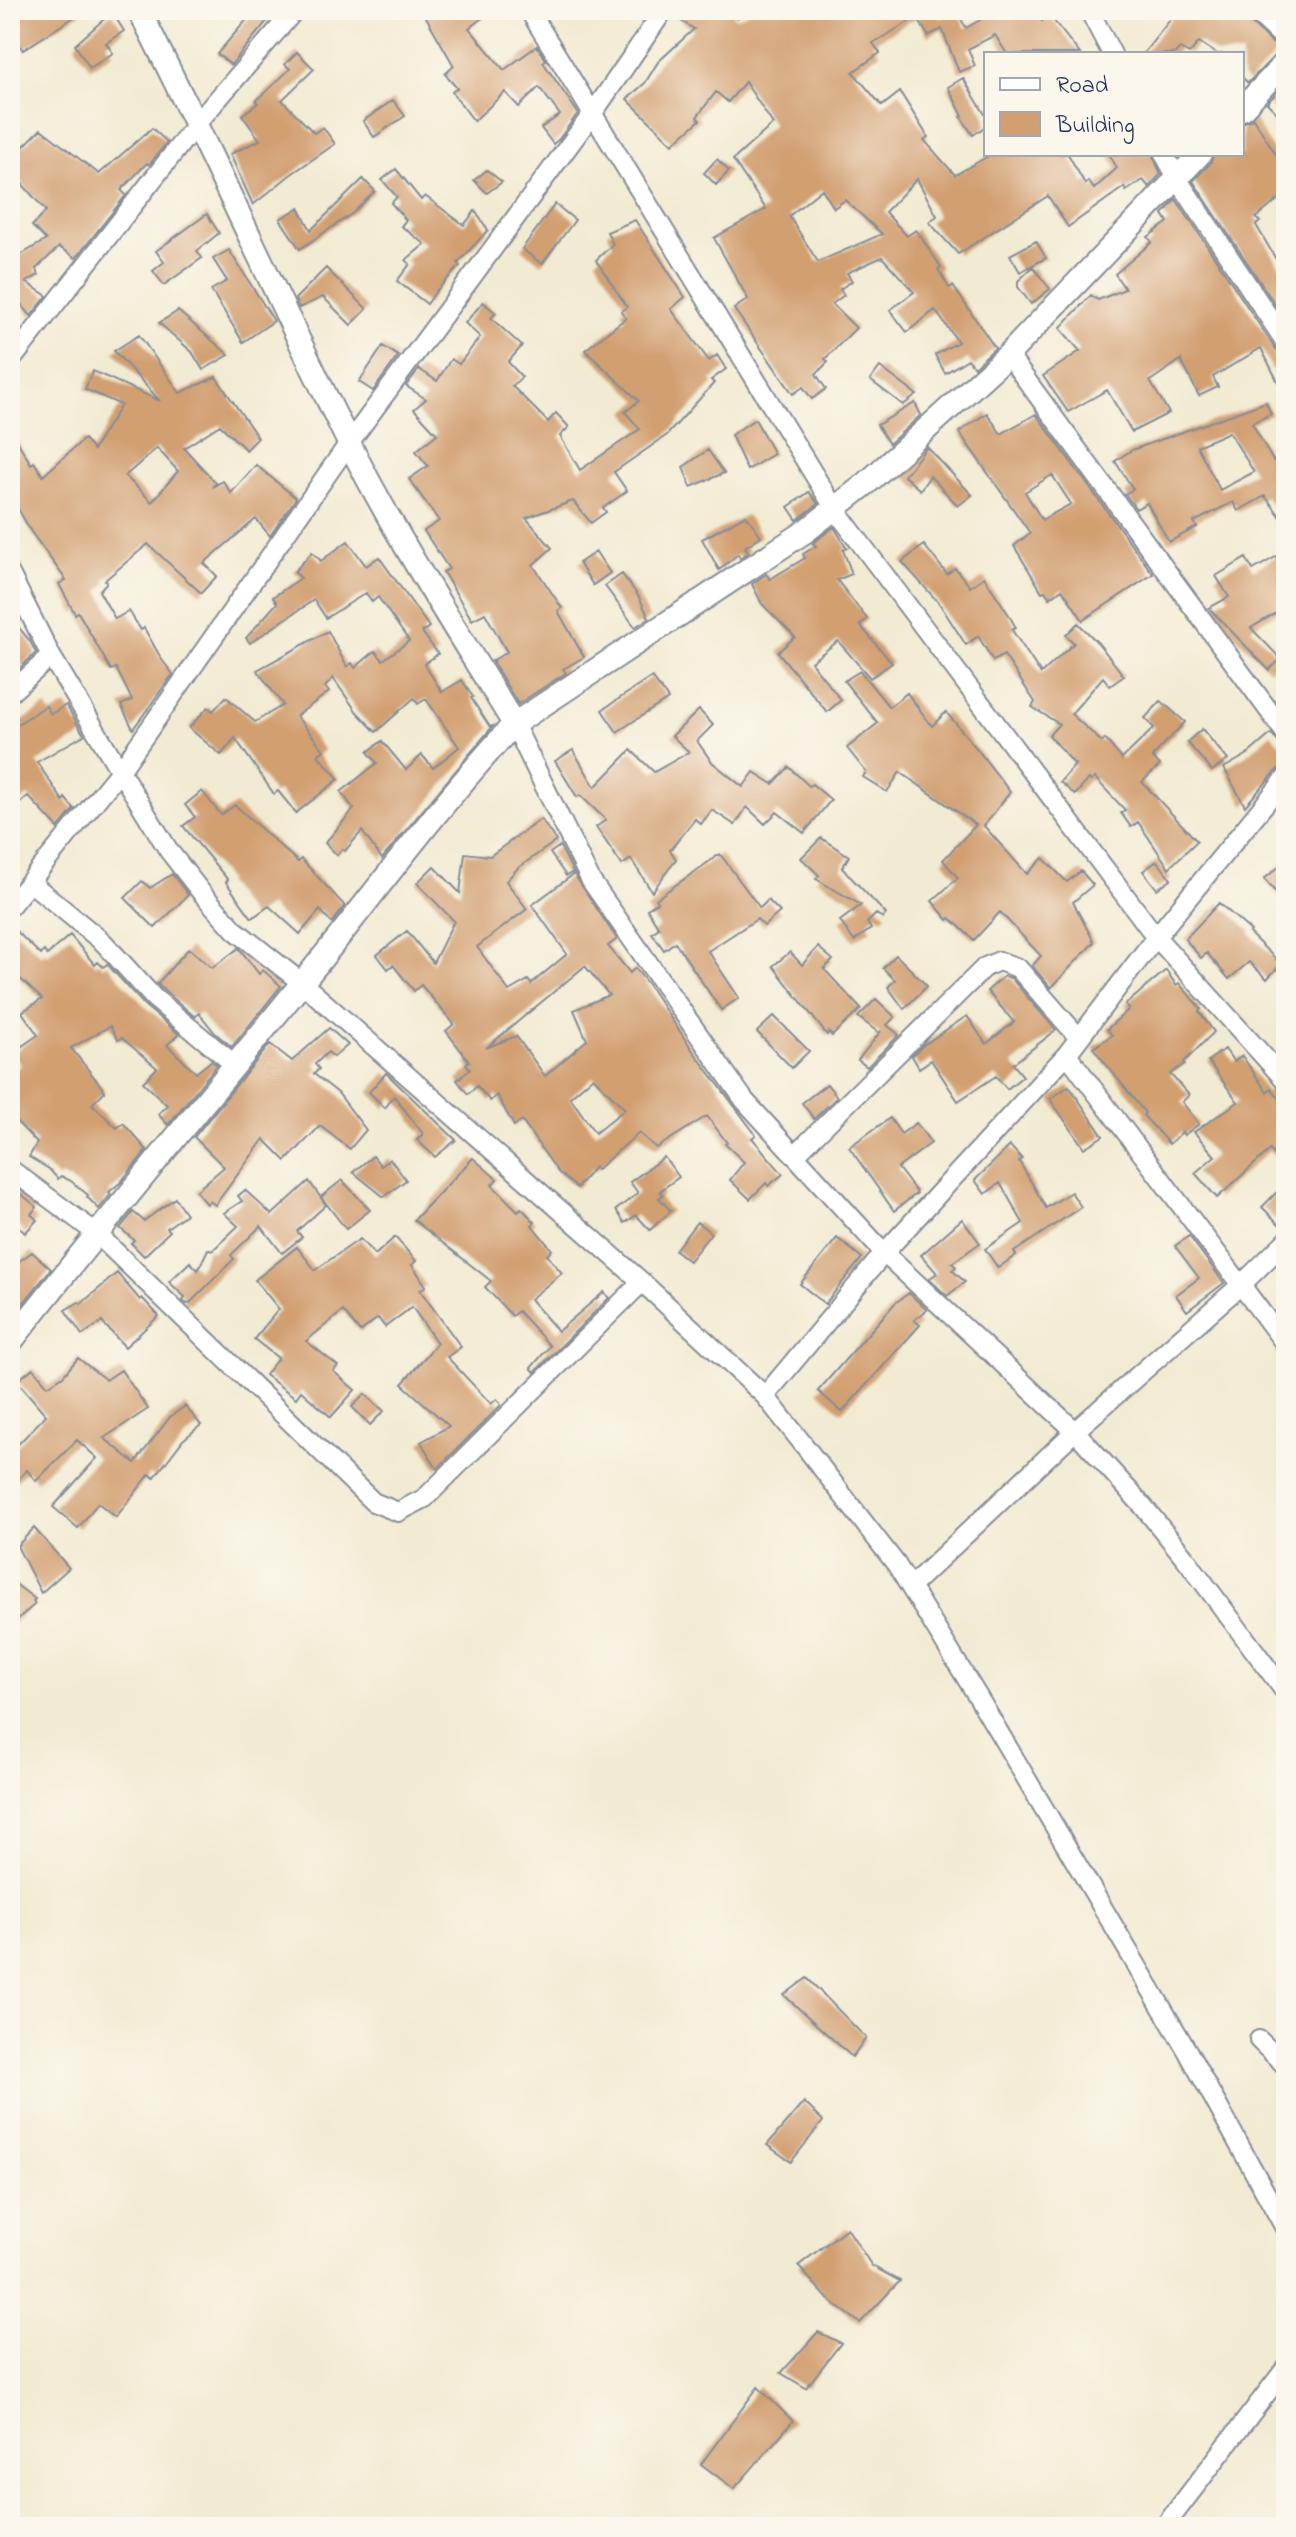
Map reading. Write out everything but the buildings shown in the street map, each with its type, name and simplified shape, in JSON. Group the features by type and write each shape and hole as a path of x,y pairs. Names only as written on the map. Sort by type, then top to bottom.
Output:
{"street":[{"path":"139,10 197,123 349,443 400,536 514,724 591,881 745,1101 884,1253 1075,1431 1186,1559 1286,1693"},
{"path":"10,362 197,123 295,10"},
{"path":"529,10 835,509 1156,937 1286,1081"},
{"path":"10,906 120,771 349,443 593,113 664,10"},
{"path":"1089,10 1111,52"},
{"path":"1254,10 1286,40"},
{"path":"1244,107 1286,62"},
{"path":"1165,156 1286,343"},
{"path":"10,1343 477,764 514,724 793,540 867,483 1008,355 1198,156"},
{"path":"1008,355 1286,734"},
{"path":"10,574 51,656 169,851 235,930 302,983 642,1282 765,1396 896,1564 1180,2039 1286,2230"},
{"path":"10,693 51,656"},
{"path":"765,1396 884,1253 1067,1054 1156,937 1286,778"},
{"path":"30,882 104,943 154,998 235,1065"},
{"path":"795,1155 985,967 999,961 1018,968 1079,1038"},
{"path":"1067,1054 1286,1345"},
{"path":"10,1169 96,1233 373,1502 398,1512 425,1498 642,1282"},
{"path":"910,1587 1075,1431 1242,1284 1286,1241"},
{"path":"1259,2040 1286,2066"},
{"path":"1164,2527 1286,2368"}]}
